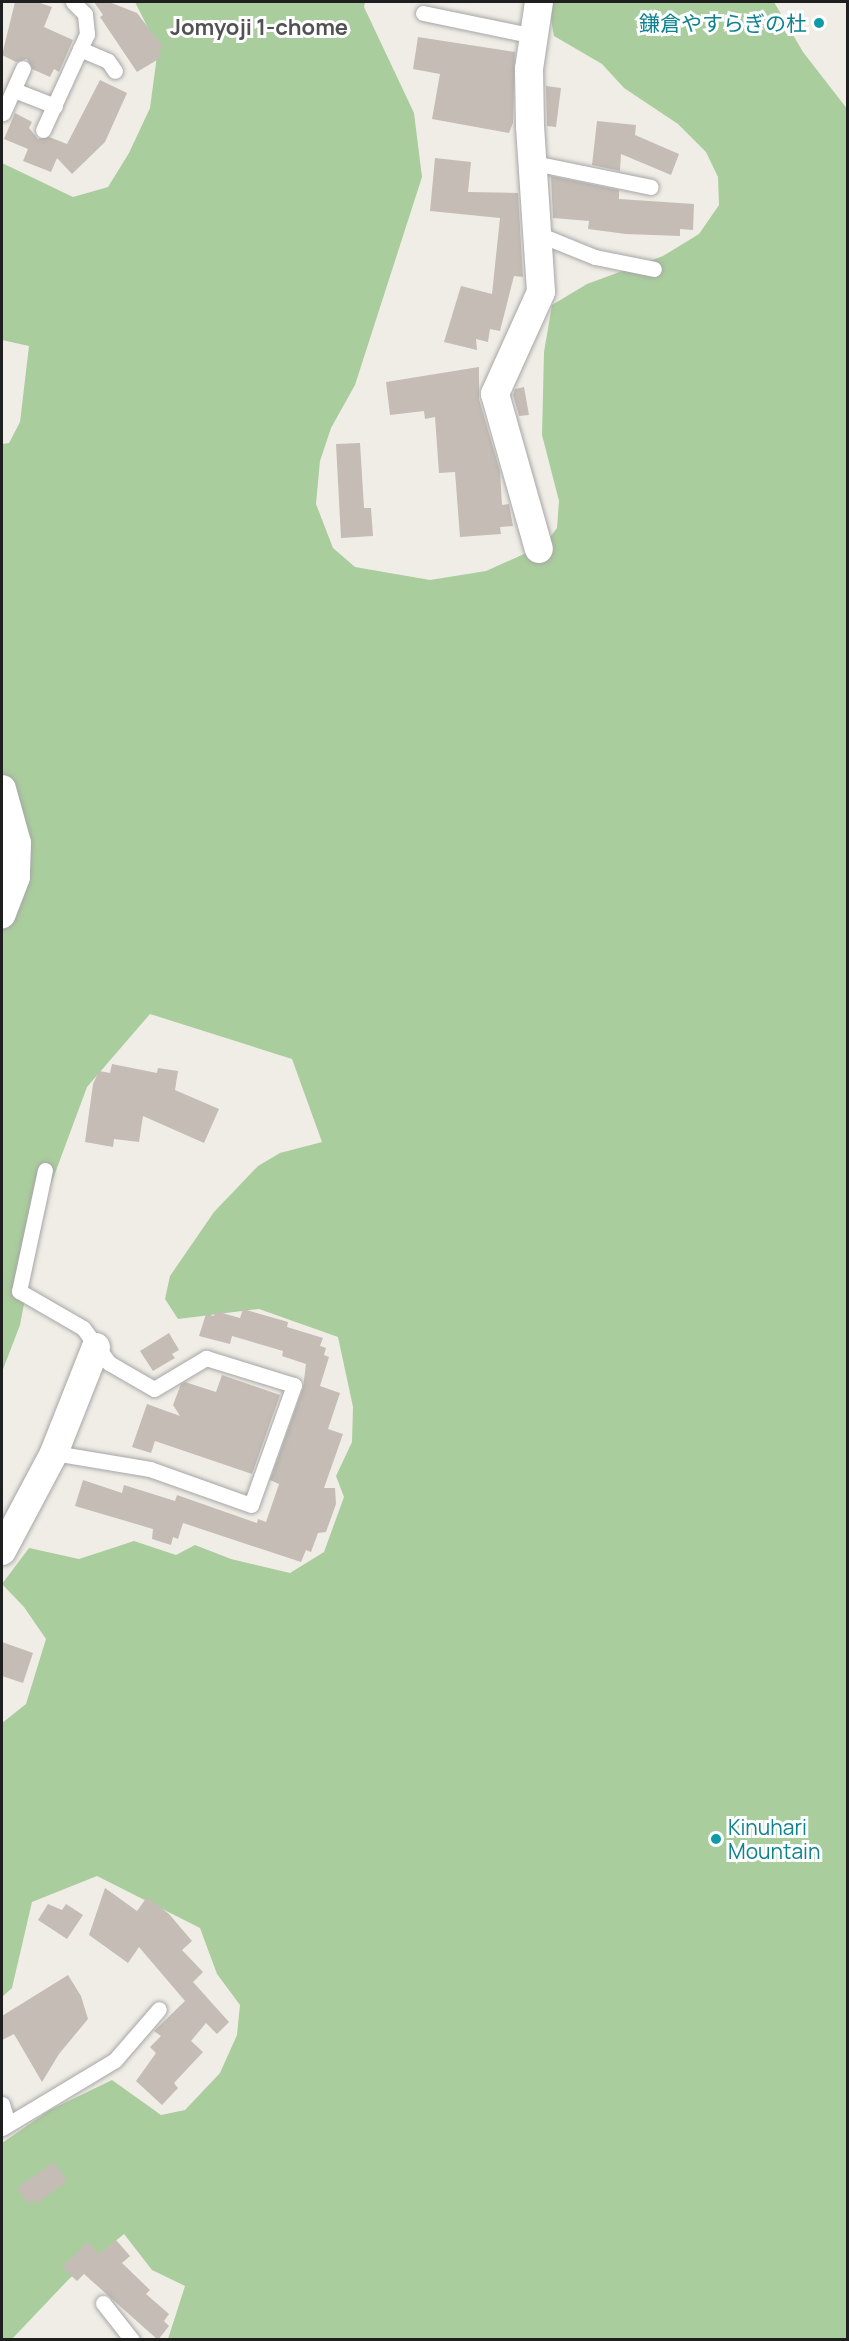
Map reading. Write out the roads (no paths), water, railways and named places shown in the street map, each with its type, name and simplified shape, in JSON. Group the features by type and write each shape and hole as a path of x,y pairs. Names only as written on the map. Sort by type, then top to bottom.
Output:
{"street":[{"path":"538,2 530,69 541,292 495,394 539,549"},
{"path":"2,789 17,843 16,877 2,914"},
{"path":"2,1551 54,1453 96,1347"}],"lane":[{"path":"43,130 87,34 85,14 73,2"},
{"path":"423,13 534,36"},
{"path":"80,49 108,61 115,70"},
{"path":"3,113 23,68"},
{"path":"14,90 55,106"},
{"path":"534,159 628,174"},
{"path":"534,159 651,187"},
{"path":"538,234 595,257 654,269"},
{"path":"45,1170 19,1291 83,1328 109,1363 154,1389 206,1358 294,1385 251,1505 150,1469 54,1453"},
{"path":"2,2104 5,2126 115,2060 159,2009"},
{"path":"102,2303 132,2340"}],"place":[{"name":"鎌倉やすらぎの杜","path":"819,23"},
{"name":"Kinuhari Mountain","path":"716,1839"}],"district":[{"name":"Jomyoji 1-chome","path":"259,28"}]}
